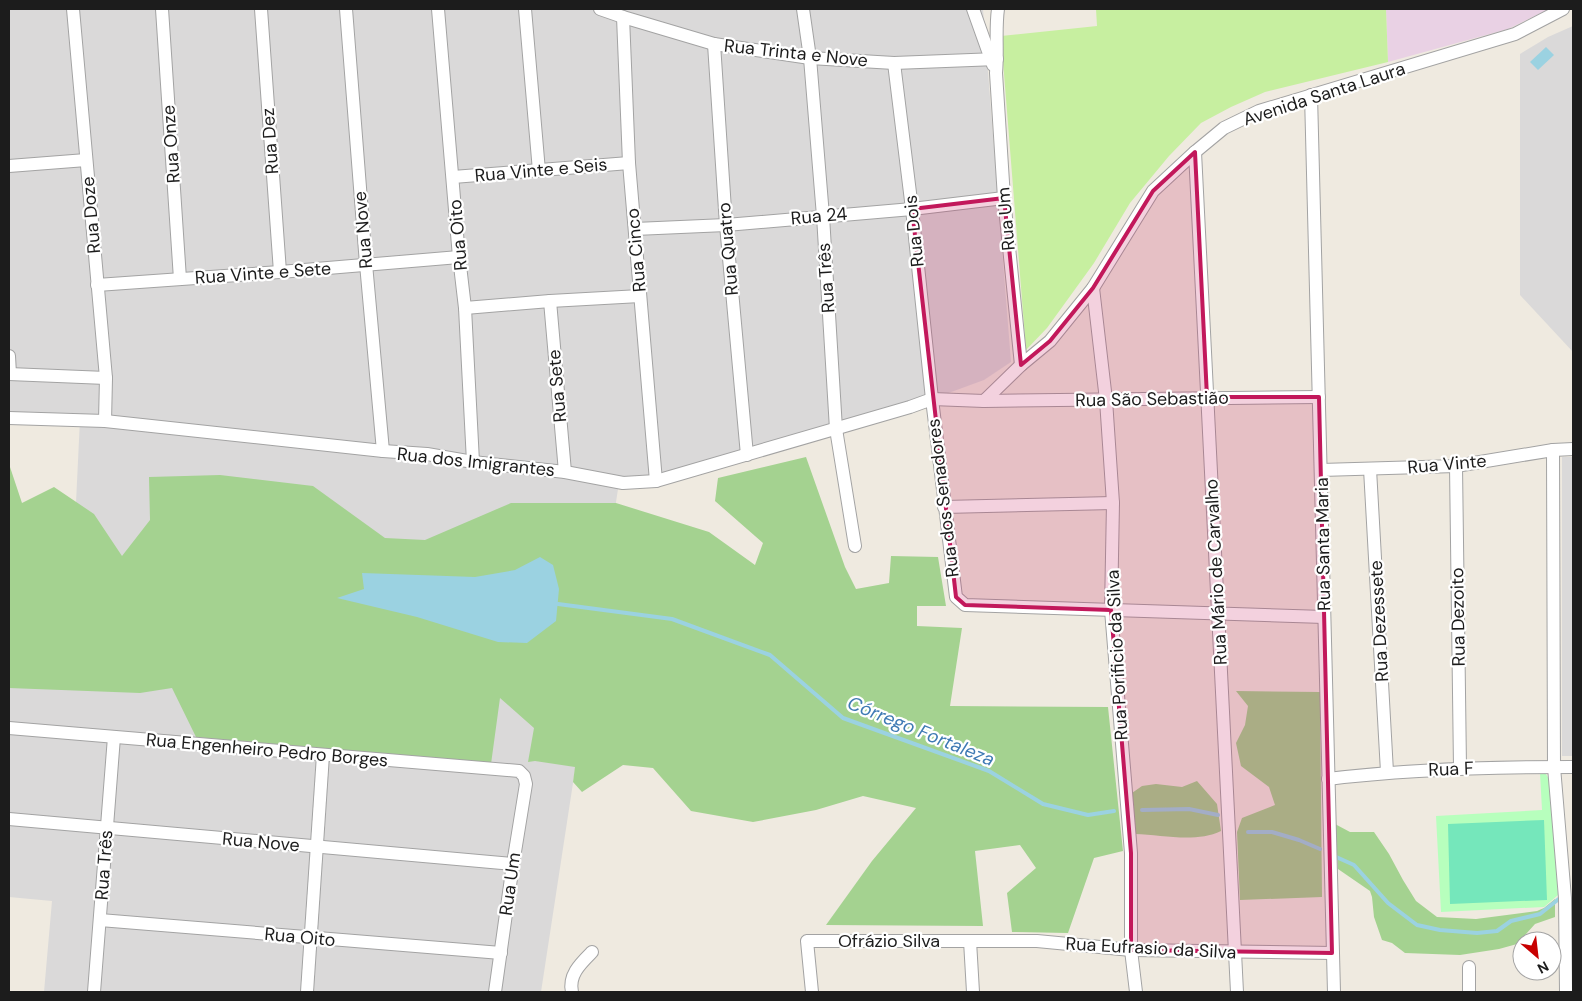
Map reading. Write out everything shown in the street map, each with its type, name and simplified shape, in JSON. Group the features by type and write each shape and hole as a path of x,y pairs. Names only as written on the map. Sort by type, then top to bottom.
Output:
{"street":[{"name":"Rua Doze","path":"73,9 106,378 104,421"},
{"name":"Rua Onze","path":"162,9 180,279"},
{"name":"Rua Dez","path":"261,9 280,272"},
{"name":"Rua Nove","path":"346,9 383,452"},
{"name":"Rua Oito","path":"438,9 465,308 473,462"},
{"path":"525,9 539,171"},
{"name":"Rua Trinta e Nove","path":"600,9 714,44 810,58 894,63 994,59"},
{"name":"Rua Três","path":"803,9 810,58 823,216 836,429 855,546"},
{"name":"Rua Um","path":"973,9 994,59"},
{"name":"Rua Um","path":"998,9 995,25 994,59 1004,198 1021,365"},
{"name":"Avenida Santa Laura","path":"984,401 1021,365 1050,341 1093,288 1153,191 1224,128 1259,111 1515,34 1563,9"},
{"name":"Rua Cinco","path":"623,17 629,163 656,481"},
{"name":"Rua Quatro","path":"714,44 726,225 747,455"},
{"name":"Rua Dois","path":"894,63 912,209 932,400"},
{"name":"Rua Santa Maria","path":"1311,95 1334,992"},
{"name":"Rua Mário de Carvalho","path":"1195,152 1237,992"},
{"path":"9,166 86,160"},
{"name":"Rua Vinte e Seis","path":"453,178 629,163"},
{"name":"Rua 24","path":"635,229 726,225 912,209 1004,198"},
{"name":"Rua Vinte e Sete","path":"97,285 459,257"},
{"name":"Rua Porificio da Silva","path":"1093,288 1106,400 1113,503 1111,610 1131,853 1130,950 1136,992"},
{"path":"465,308 640,296"},
{"name":"Rua Sete","path":"550,301 565,472"},
{"path":"9,356 10,374 106,378"},
{"name":"Rua São Sebastião","path":"984,401 1319,397"},
{"path":"932,400 984,401"},
{"name":"Rua dos Imigrantes","path":"9,418 104,421 383,452 427,454 473,462 565,472 623,483 656,481 932,400"},
{"name":"Rua dos Senadores","path":"932,400 956,597 965,605 1111,610"},
{"name":"Rua Vinte","path":"1321,470 1456,466 1552,450 1573,449"},
{"path":"1552,450 1554,767 1565,898 1566,992"},
{"name":"Rua Dezoito","path":"1456,466 1460,768"},
{"name":"Rua Dezessete","path":"1370,469 1387,772"},
{"path":"944,507 1113,503"},
{"path":"1111,610 1324,617"},
{"name":"Rua Engenheiro Pedro Borges","path":"9,728 519,771 524,776"},
{"name":"Rua Três","path":"94,992 114,737"},
{"path":"307,992 323,755"},
{"name":"Rua F","path":"1328,779 1387,772 1460,768 1573,767"},
{"name":"Rua Um","path":"495,992 526,784 524,776"},
{"name":"Rua Nove","path":"9,819 513,864"},
{"name":"Rua Oito","path":"100,920 501,953"},
{"path":"970,940 973,992"},
{"name":"Rua Eufrasio da Silva","path":"970,940 1037,941 1130,950 1332,953"},
{"name":"Ofrázio Silva","path":"812,992 808,941 970,940"},
{"path":"572,992 571,986 576,968 592,952"},
{"path":"1469,967 1469,992"}],"highlighted area":[{"path":"1195,152 1207,397 1319,397 1332,953 1131,950 1131,853 1111,610 965,605 956,597 912,209 1004,198 1021,365 1050,341 1093,288 1153,191"}],"shaded area":[{"path":"9,9 983,9 1011,362 984,380 932,399 658,478 620,476 541,992 44,992 52,901 9,897 9,583 72,587 80,419 9,417"},
{"path":"1386,9 1549,9 1508,29 1388,62"},
{"path":"1573,26 1573,352 1520,295 1520,54 1548,37"},
{"path":"1562,457 1573,457 1573,756 1562,756"}],"green space":[{"path":"1096,9 1386,9 1388,62 1265,92 1201,123 1169,156 1130,203 1094,263 1047,328 1026,350 1001,36 1097,26"},
{"path":"806,457 845,567 856,589 889,583 891,556 938,557 946,606 917,606 917,626 962,628 950,706 1108,707 1123,851 1094,858 1068,933 1012,932 1007,893 1036,868 1020,845 975,851 983,926 826,925 872,861 916,808 863,796 816,810 753,822 691,811 653,768 623,765 582,792 573,782 575,767 535,761 528,762 534,728 500,698 491,764 196,737 172,688 140,693 9,688 9,464 22,503 54,487 94,514 122,556 150,520 149,477 220,475 313,486 385,538 425,540 511,503 616,503 709,532 755,565 763,543 715,501 718,478"},
{"path":"1236,691 1320,692 1322,897 1240,900 1237,832 1242,818 1275,805 1269,787 1241,766 1236,743 1245,725 1248,706"},
{"path":"1540,773 1545,773 1552,783 1558,895 1544,907 1441,912 1436,816 1542,810"},
{"path":"1197,781 1217,804 1221,831 1201,837 1135,834 1132,793 1142,786 1156,784 1182,787"},
{"path":"1544,820 1547,900 1450,904 1448,824"},
{"path":"1335,824 1350,832 1374,832 1416,901 1437,917 1476,919 1537,911 1555,899 1555,917 1535,924 1529,931 1512,931 1512,945 1499,949 1460,955 1405,953 1392,943 1382,940 1374,917 1370,891 1338,869"}],"water":[{"path":"1546,47 1554,55 1538,70 1530,62"},
{"path":"540,557 553,565 559,589 556,621 527,643 498,642 417,617 337,598 364,589 362,573 475,577 515,570"}],"waterway":[{"name":"Córrego Fortaleza","path":"558,604 672,619 770,655 843,718 989,771 1043,804 1088,815 1114,811"},
{"name":"Córrego Fortaleza","path":"1142,810 1189,809 1218,815"},
{"name":"Córrego Fortaleza","path":"1248,832 1272,832 1320,849"},
{"name":"Córrego Fortaleza","path":"1334,856 1354,865 1388,903 1417,925 1440,930 1477,933 1497,931 1511,921 1540,914 1560,898"}]}
